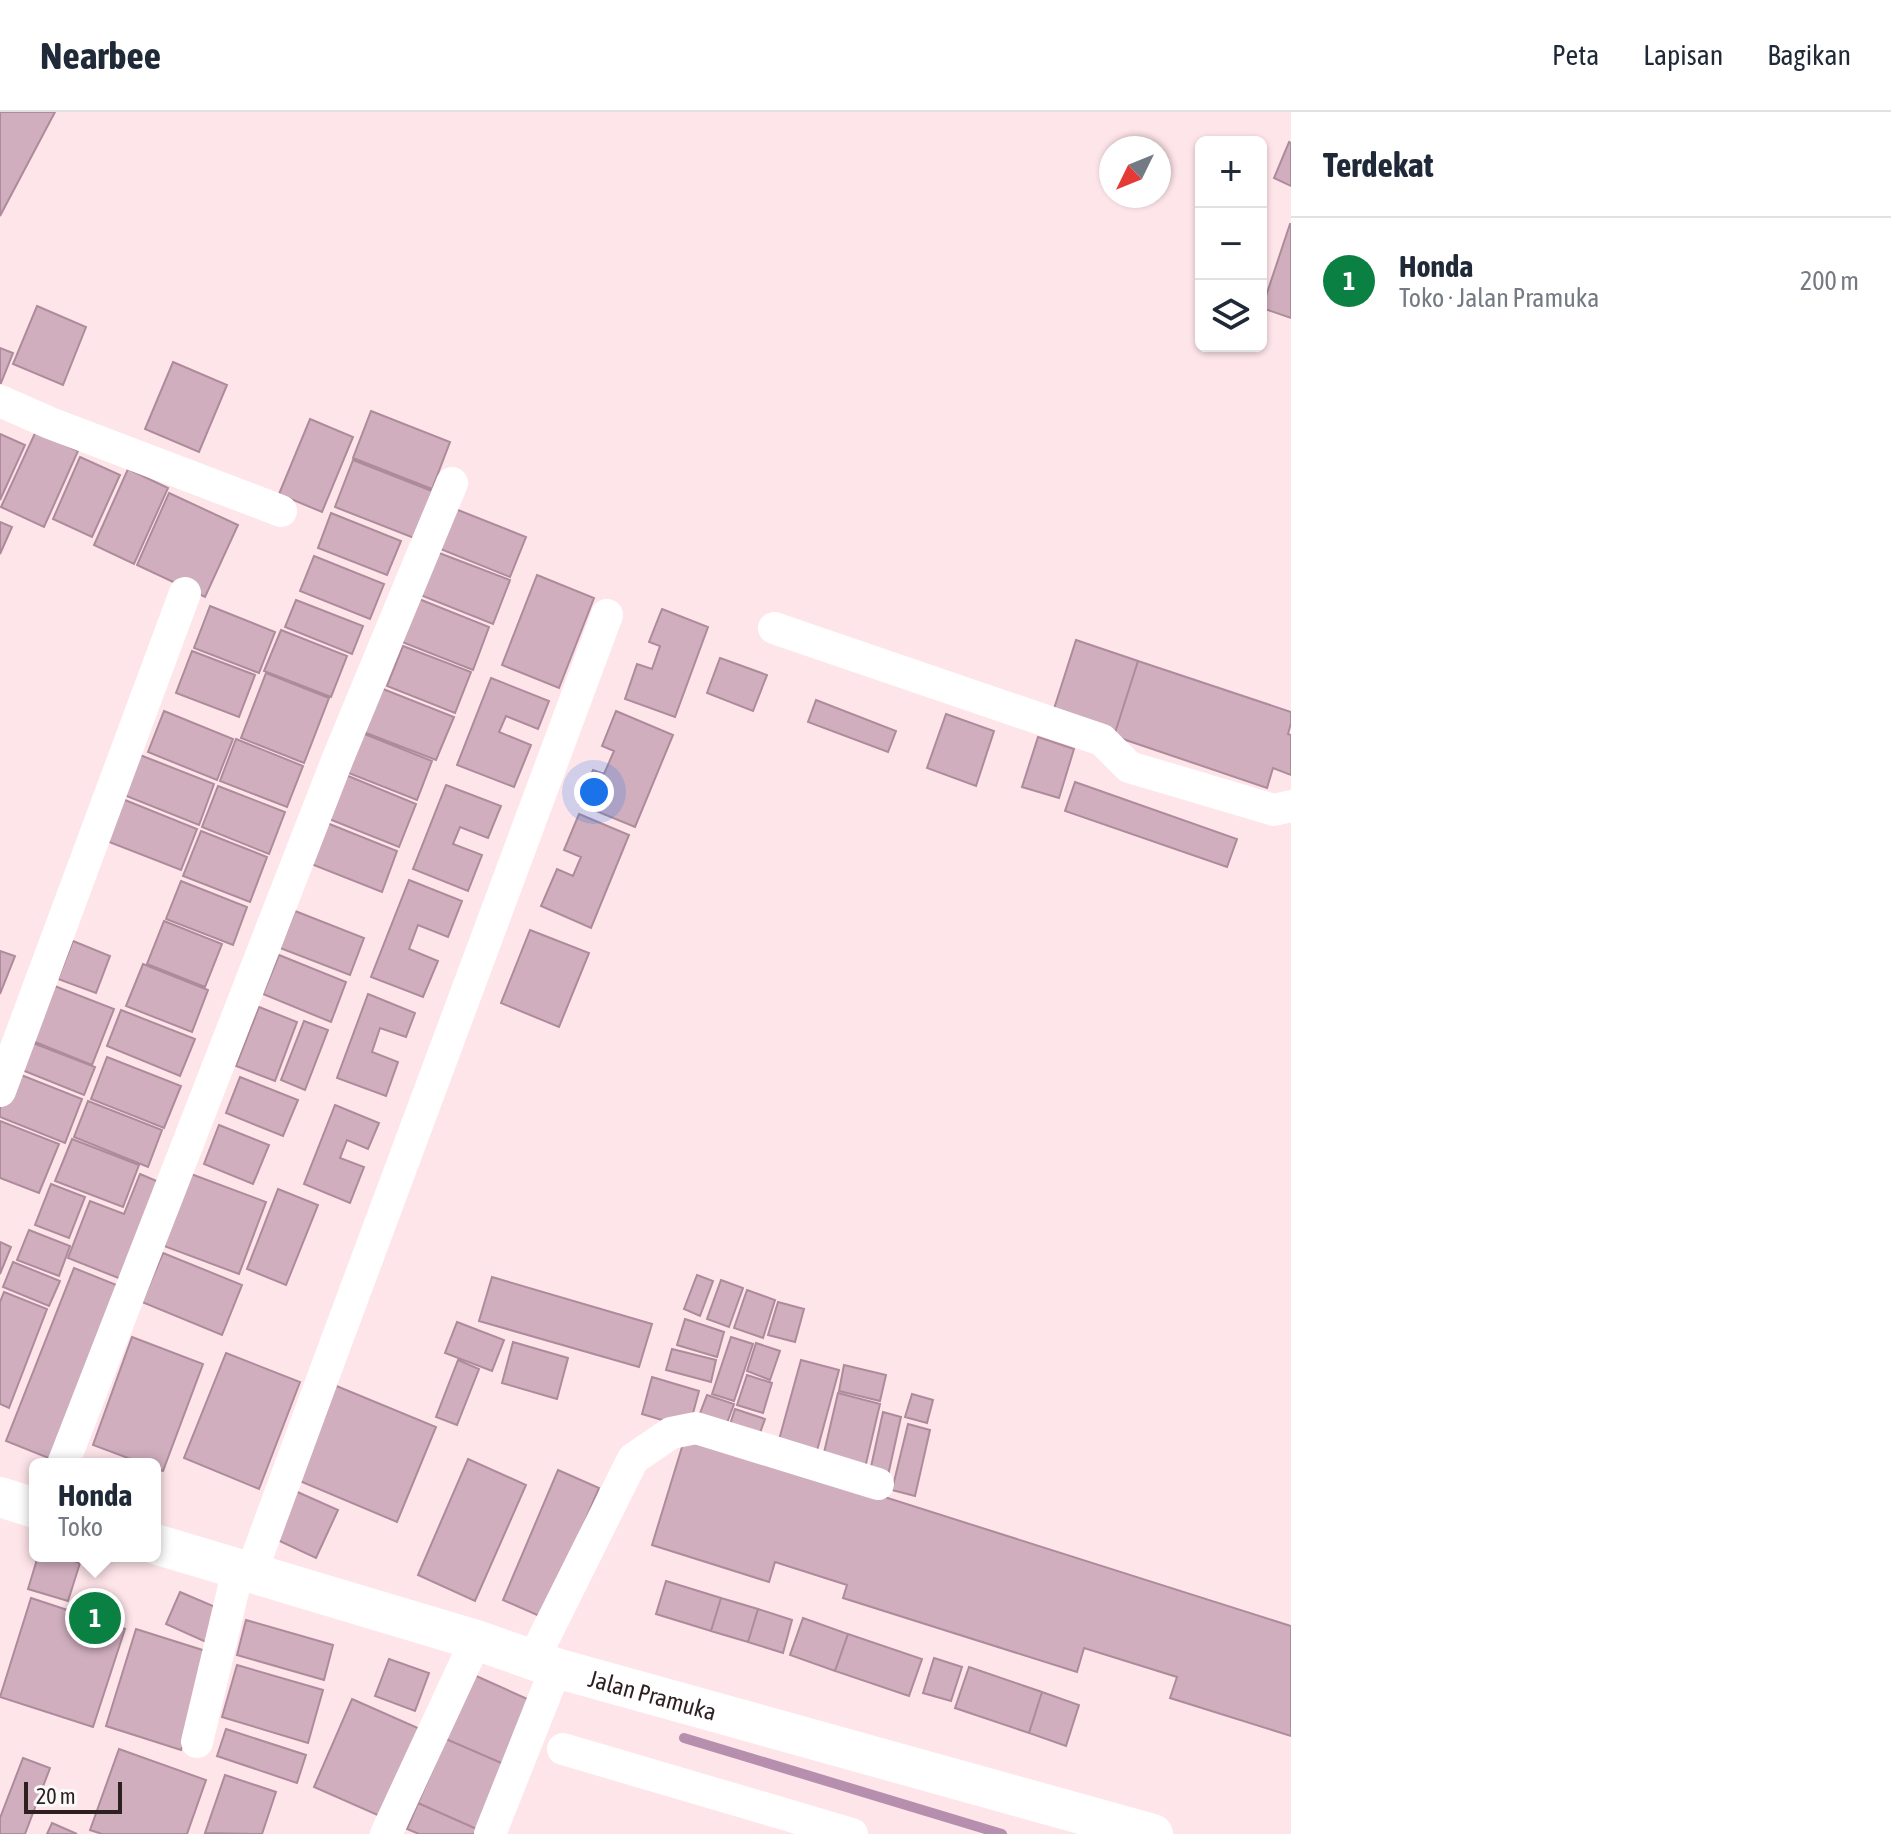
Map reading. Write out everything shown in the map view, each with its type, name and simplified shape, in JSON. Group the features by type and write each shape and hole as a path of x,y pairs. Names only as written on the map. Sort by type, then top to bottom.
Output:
{"main road":[{"path":"0,1497 29,1506"},
{"name":"Jalan Pramuka","path":"161,1546 1078,1824 1138,1832"}],"street":[{"path":"0,401 281,511"},
{"path":"65,1458 338,758 452,483"},
{"path":"0,1091 185,593"},
{"path":"197,1742 245,1572 332,1353 607,615"},
{"path":"774,628 1102,740 1129,767 1274,810 1291,806"},
{"path":"490,1834 545,1664 633,1459 671,1433 696,1428 878,1484"},
{"path":"386,1834 476,1640"},
{"path":"563,1749 852,1834"}],"building":[{"path":"0,112 55,112 0,216"},
{"path":"1291,143 1291,186 1274,178"},
{"path":"1291,224 1291,318 1267,310 1267,293"},
{"path":"37,306 86,327 63,385 13,364"},
{"path":"0,348 13,353 1,383 0,383"},
{"path":"173,362 227,385 199,452 145,429"},
{"path":"371,411 450,442 432,489 353,458"},
{"path":"310,419 353,437 322,512 279,494"},
{"path":"36,431 78,451 44,527 1,507"},
{"path":"0,434 25,445 0,500"},
{"path":"80,457 120,475 92,537 53,519"},
{"path":"353,460 432,491 414,538 335,507"},
{"path":"128,469 168,488 134,564 94,545"},
{"path":"169,493 238,525 205,597 137,565"},
{"path":"453,508 526,537 510,577 438,548"},
{"path":"331,513 401,541 387,575 318,548"},
{"path":"0,522 12,527 0,554"},
{"path":"434,551 510,580 493,624 418,594"},
{"path":"314,556 384,584 370,619 300,591"},
{"path":"537,575 594,598 559,688 502,665"},
{"path":"414,597 489,627 473,670 397,640"},
{"path":"296,600 363,626 352,654 285,627"},
{"path":"210,606 275,632 259,673 194,648"},
{"path":"662,609 708,627 675,717 625,699 637,664 652,669 660,646 649,642"},
{"path":"281,630 347,656 331,697 264,671"},
{"path":"1076,640 1138,661 1114,736 1052,715"},
{"path":"403,646 471,672 455,713 387,686"},
{"path":"192,651 255,675 239,717 176,693"},
{"path":"720,658 767,675 753,711 707,693"},
{"path":"1138,661 1291,712 1288,734 1291,735 1291,775 1273,768 1267,788 1114,736"},
{"path":"266,673 329,698 304,763 241,738"},
{"path":"491,678 549,701 538,729 506,716 499,732 531,745 514,787 457,765"},
{"path":"378,687 454,717 436,760 361,731"},
{"path":"816,700 896,731 888,752 808,722"},
{"path":"164,711 233,739 217,780 148,752"},
{"path":"616,711 673,735 635,827 579,804 593,770 604,774 614,751 602,746"},
{"path":"946,714 994,731 976,786 927,768"},
{"path":"357,731 432,761 417,800 341,770"},
{"path":"1038,737 1074,749 1059,798 1022,787"},
{"path":"236,739 303,766 287,807 220,781"},
{"path":"140,755 214,784 199,825 124,795"},
{"path":"341,773 416,804 399,847 324,817"},
{"path":"1075,782 1237,839 1227,867 1065,811"},
{"path":"446,785 501,806 488,838 460,827 453,844 482,855 468,891 413,869"},
{"path":"218,786 285,812 269,854 202,827"},
{"path":"120,798 197,829 181,870 104,840"},
{"path":"579,814 629,835 591,928 541,906 557,869 573,876 581,857 564,850"},
{"path":"322,821 397,851 382,892 306,862"},
{"path":"201,831 267,857 250,902 183,876"},
{"path":"409,880 462,901 448,937 418,925 409,949 438,961 423,997 371,977"},
{"path":"181,881 247,907 233,945 166,919"},
{"path":"295,911 364,938 350,975 280,948"},
{"path":"164,921 222,944 205,987 147,964"},
{"path":"530,930 589,953 559,1027 501,1003"},
{"path":"73,941 110,956 96,993 58,979"},
{"path":"0,951 15,956 0,994"},
{"path":"279,955 346,982 331,1022 263,994"},
{"path":"143,964 208,990 192,1032 126,1006"},
{"path":"52,985 114,1009 92,1065 30,1040"},
{"path":"368,994 415,1013 406,1037 380,1028 372,1052 398,1062 386,1096 337,1078"},
{"path":"259,1007 297,1022 275,1081 236,1066"},
{"path":"121,1010 195,1039 180,1076 107,1046"},
{"path":"304,1021 328,1030 305,1090 281,1080"},
{"path":"33,1043 95,1067 84,1095 22,1070"},
{"path":"107,1057 181,1086 164,1128 91,1099"},
{"path":"11,1071 82,1099 65,1143 0,1117 0,1100"},
{"path":"240,1077 298,1100 283,1136 226,1113"},
{"path":"88,1101 162,1130 148,1167 74,1137"},
{"path":"335,1105 379,1123 368,1149 347,1140 340,1158 364,1167 350,1203 304,1184"},
{"path":"0,1121 59,1144 39,1193 0,1178"},
{"path":"219,1125 269,1145 253,1184 204,1164"},
{"path":"72,1139 139,1165 123,1207 55,1181"},
{"path":"140,1174 159,1182 121,1279 68,1258 90,1201 124,1214"},
{"path":"191,1174 266,1202 239,1274 164,1246"},
{"path":"51,1184 85,1197 69,1238 35,1225"},
{"path":"278,1189 318,1205 286,1285 247,1269"},
{"path":"29,1230 70,1246 59,1276 17,1260"},
{"path":"0,1242 11,1247 0,1274"},
{"path":"163,1253 242,1285 222,1335 142,1302"},
{"path":"13,1262 60,1281 49,1306 3,1287"},
{"path":"74,1268 124,1288 57,1458 48,1458 6,1441"},
{"path":"697,1275 713,1281 700,1316 684,1309"},
{"path":"492,1277 652,1324 639,1367 479,1321"},
{"path":"721,1280 743,1288 729,1327 707,1319"},
{"path":"747,1290 775,1300 763,1338 734,1328"},
{"path":"4,1292 47,1309 9,1408 0,1404 0,1302"},
{"path":"778,1302 804,1309 795,1342 768,1335"},
{"path":"685,1319 724,1332 717,1357 677,1345"},
{"path":"457,1322 504,1340 492,1371 445,1353"},
{"path":"132,1337 203,1364 163,1471 161,1458 128,1458 93,1445"},
{"path":"731,1337 753,1344 734,1401 712,1394"},
{"path":"513,1342 568,1358 557,1399 502,1383"},
{"path":"756,1343 780,1351 770,1380 747,1371"},
{"path":"672,1349 716,1360 711,1382 666,1370"},
{"path":"226,1353 300,1382 259,1489 184,1458"},
{"path":"458,1360 479,1369 457,1425 436,1417"},
{"path":"801,1360 839,1370 815,1458 777,1447"},
{"path":"844,1365 886,1375 880,1401 839,1391"},
{"path":"747,1375 772,1383 763,1413 737,1405"},
{"path":"652,1377 699,1391 689,1428 642,1414"},
{"path":"334,1385 436,1427 397,1522 295,1479"},
{"path":"838,1393 880,1404 865,1468 823,1457"},
{"path":"912,1394 933,1400 927,1423 905,1417"},
{"path":"707,1395 734,1404 723,1434 696,1424"},
{"path":"735,1409 765,1419 756,1444 727,1434"},
{"path":"883,1412 901,1417 887,1480 869,1476"},
{"path":"908,1424 930,1430 915,1496 892,1490"},
{"path":"686,1434 1291,1626 1291,1736 1170,1698 1177,1677 1084,1648 1077,1672 843,1598 847,1585 775,1562 769,1582 652,1545"},
{"path":"468,1459 526,1485 475,1601 418,1575"},
{"path":"558,1470 599,1488 544,1618 503,1600"},
{"path":"293,1490 338,1510 316,1558 271,1537"},
{"path":"36,1562 80,1563 68,1601 28,1589"},
{"path":"666,1581 721,1598 711,1631 656,1614"},
{"path":"180,1592 220,1609 206,1642 166,1624"},
{"path":"31,1598 125,1629 93,1727 0,1697"},
{"path":"721,1598 758,1609 748,1642 711,1631"},
{"path":"758,1609 792,1620 783,1653 748,1642"},
{"path":"803,1618 848,1634 835,1671 790,1655"},
{"path":"246,1620 333,1645 324,1680 237,1655"},
{"path":"136,1629 212,1653 181,1750 106,1726"},
{"path":"848,1634 922,1659 909,1696 835,1671"},
{"path":"934,1658 962,1667 951,1701 923,1693"},
{"path":"389,1659 429,1673 415,1711 375,1696"},
{"path":"237,1665 323,1690 308,1743 222,1717"},
{"path":"969,1667 1042,1692 1029,1733 955,1708"},
{"path":"474,1675 534,1702 506,1765 446,1739"},
{"path":"1042,1692 1079,1705 1066,1746 1029,1733"},
{"path":"352,1699 420,1729 382,1817 314,1787"},
{"path":"226,1729 306,1755 297,1783 217,1756"},
{"path":"446,1739 506,1765 479,1830 418,1803"},
{"path":"119,1749 206,1780 187,1834 102,1834 90,1830"},
{"path":"23,1758 50,1768 25,1834 0,1834 0,1818"},
{"path":"225,1775 276,1792 262,1834 205,1833"},
{"path":"418,1803 479,1830 477,1834 419,1834 407,1829"},
{"path":"52,1823 77,1834 47,1834"}],"waterway":[{"path":"684,1738 1002,1834"}],"place":[{"name":"Honda","path":"95,1618"}]}
